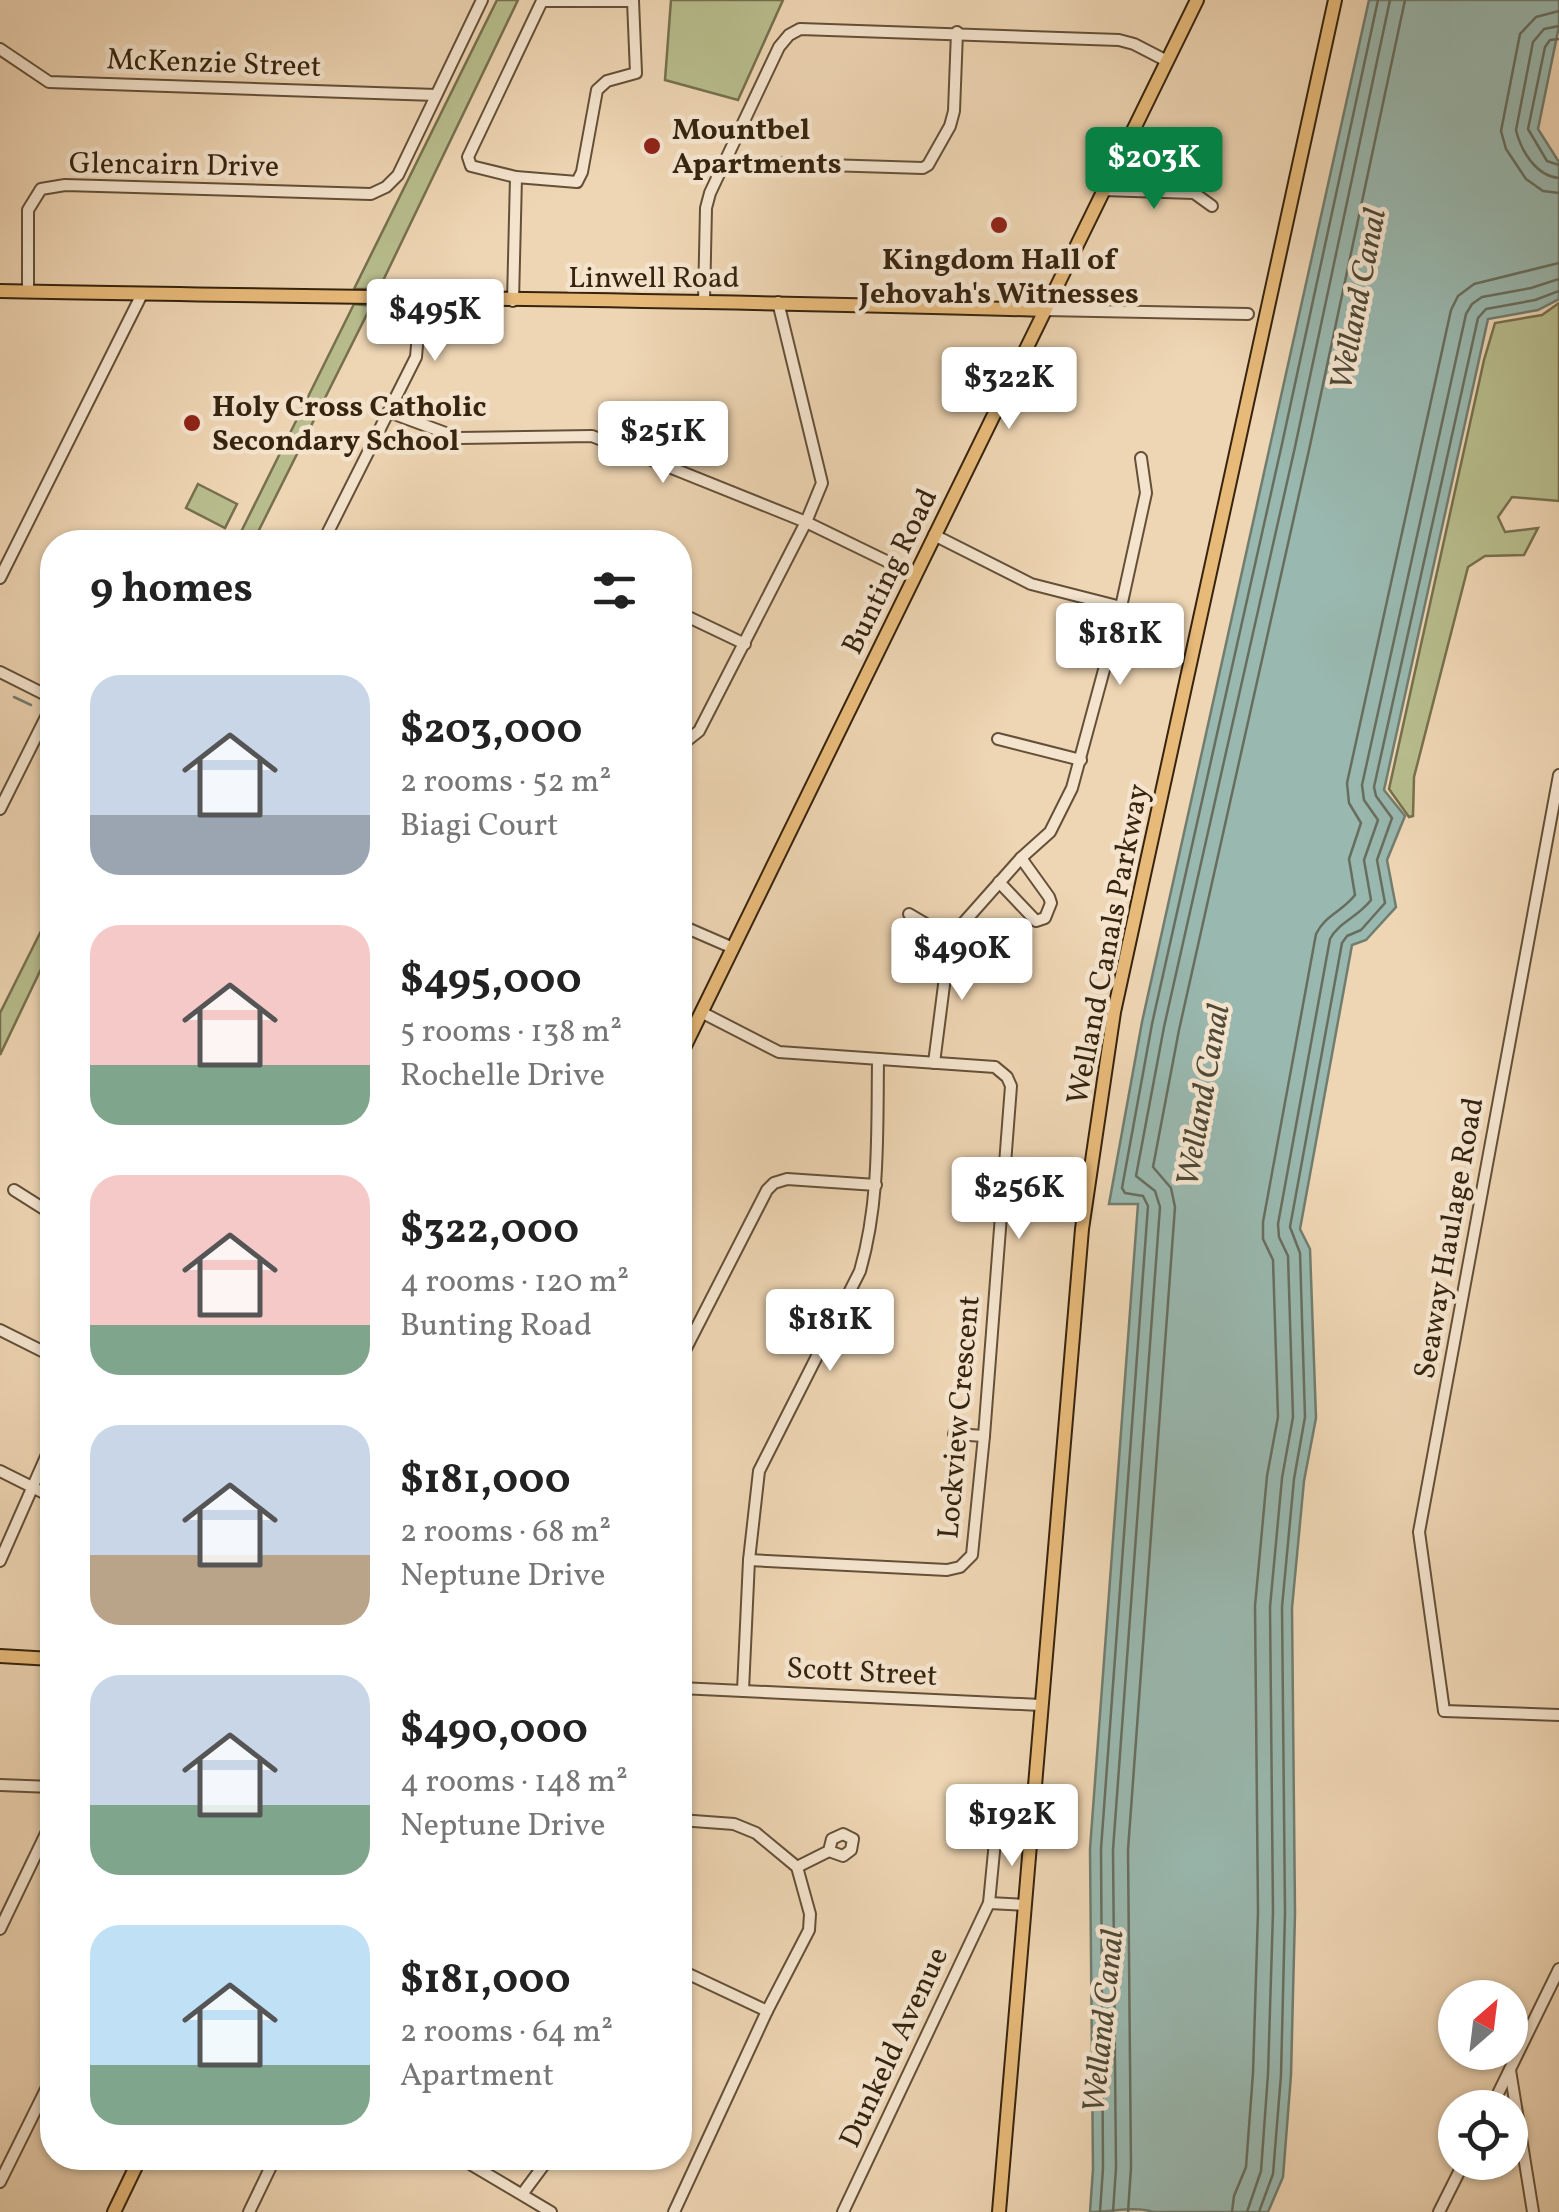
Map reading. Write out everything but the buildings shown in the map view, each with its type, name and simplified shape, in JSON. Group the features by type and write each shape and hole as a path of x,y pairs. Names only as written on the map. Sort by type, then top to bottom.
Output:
{"main road":[{"name":"Bunting Road","path":"692,1032 1198,0"},
{"name":"Welland Canals Parkway","path":"1000,2212 1082,1229 1114,1012 1335,0"},
{"name":"Linwell Road","path":"3,291 141,296 778,302 1046,310"},
{"path":"0,1656 40,1658"},
{"path":"116,2211 135,2170"}],"street":[{"path":"436,95 482,0"},
{"path":"542,1 633,2 636,73 607,81 597,90 582,172 576,182 516,177 471,166 468,157 542,1"},
{"path":"704,302 706,208 779,47 800,29 1118,40 1167,61"},
{"path":"725,162 923,168 950,126 954,110 957,32"},
{"name":"McKenzie Street","path":"0,49 49,82 436,95"},
{"name":"Glencairn Drive","path":"28,292 28,210 41,188 64,185 371,194 386,187 398,174 436,95"},
{"path":"513,301 516,177"},
{"path":"1104,190 1194,193 1212,206"},
{"path":"0,305 3,291"},
{"path":"0,578 141,296"},
{"path":"329,530 416,358 421,299"},
{"path":"692,737 699,731 745,644 822,483 778,302"},
{"name":"Linwell Road","path":"1046,310 1248,314"},
{"path":"389,412 459,438 592,436 806,522 916,575"},
{"path":"934,1063 950,938 1021,858 1050,832 1072,788 1121,606 1146,493 1141,458"},
{"path":"934,535 1031,584 1121,606"},
{"path":"692,619 745,644"},
{"path":"0,672 40,695"},
{"path":"0,808 40,726"},
{"path":"998,738 1081,760"},
{"name":"Seaway Haulage Road","path":"1559,775 1419,1532 1444,1711 1559,1715"},
{"path":"999,882 1036,921 1045,918 1050,897 1021,858"},
{"path":"909,914 950,938"},
{"path":"692,930 732,948"},
{"name":"Lockview Crescent","path":"702,1012 779,1052 995,1067 1011,1086 975,1546 960,1568 947,1570 749,1560"},
{"path":"743,1690 749,1560 759,1472 860,1270 870,1235 876,1185 878,1061"},
{"path":"692,1336 766,1190 774,1183 788,1179 876,1185"},
{"path":"14,1190 40,1206"},
{"path":"0,1330 40,1350"},
{"path":"954,1434 984,1436"},
{"path":"0,1561 40,1468"},
{"path":"0,1471 40,1491"},
{"name":"Scott Street","path":"692,1688 1040,1706"},
{"path":"0,1785 40,1787"},
{"path":"674,2212 809,1930 810,1914 796,1867 756,1833 734,1824 692,1821"},
{"name":"Dunkeld Avenue","path":"843,2212 988,1903 996,1831"},
{"path":"0,1929 40,1846"},
{"path":"796,1867 830,1851"},
{"path":"988,1903 1025,1905"},
{"path":"1528,2032 1559,1969"},
{"path":"692,1977 767,2012"},
{"path":"1510,2070 1533,2212"},
{"path":"0,2182 40,2101"},
{"path":"249,2212 269,2170"},
{"path":"482,2170 551,2212"},
{"path":"523,2193 540,2170"},
{"path":"1440,2212 1455,2180"}],"green space":[{"path":"497,0 518,0 379,289 354,289"},
{"path":"671,0 783,0 738,100 665,80"},
{"path":"1559,303 1559,501 1512,497 1498,517 1505,532 1538,528 1524,555 1485,556 1468,567 1414,777 1413,816 1409,817 1389,789 1484,360 1495,323 1542,315"},
{"path":"354,304 371,306 259,530 242,530"},
{"path":"198,484 237,504 225,528 186,508"},
{"path":"40,933 40,971 0,1055 0,1013"}],"water":[{"name":"Welland Canal","path":"1369,0 1559,0 1559,26 1538,129 1559,162 1559,299 1538,310 1488,319 1384,790 1405,816 1387,860 1396,907 1366,940 1352,945 1300,1229 1310,1249 1316,1418 1304,1481 1292,1608 1295,1913 1291,2075 1283,2177 1268,2212 1090,2212 1090,1849 1138,1204 1109,1204 1142,1022"}],"waterway":[{"path":"14,697 31,705"}],"place":[{"name":"Mountbel Apartments","path":"652,146"},
{"name":"Kingdom Hall of Jehovah's Witnesses","path":"999,225"},
{"name":"Holy Cross Catholic Secondary School","path":"192,423"}]}
